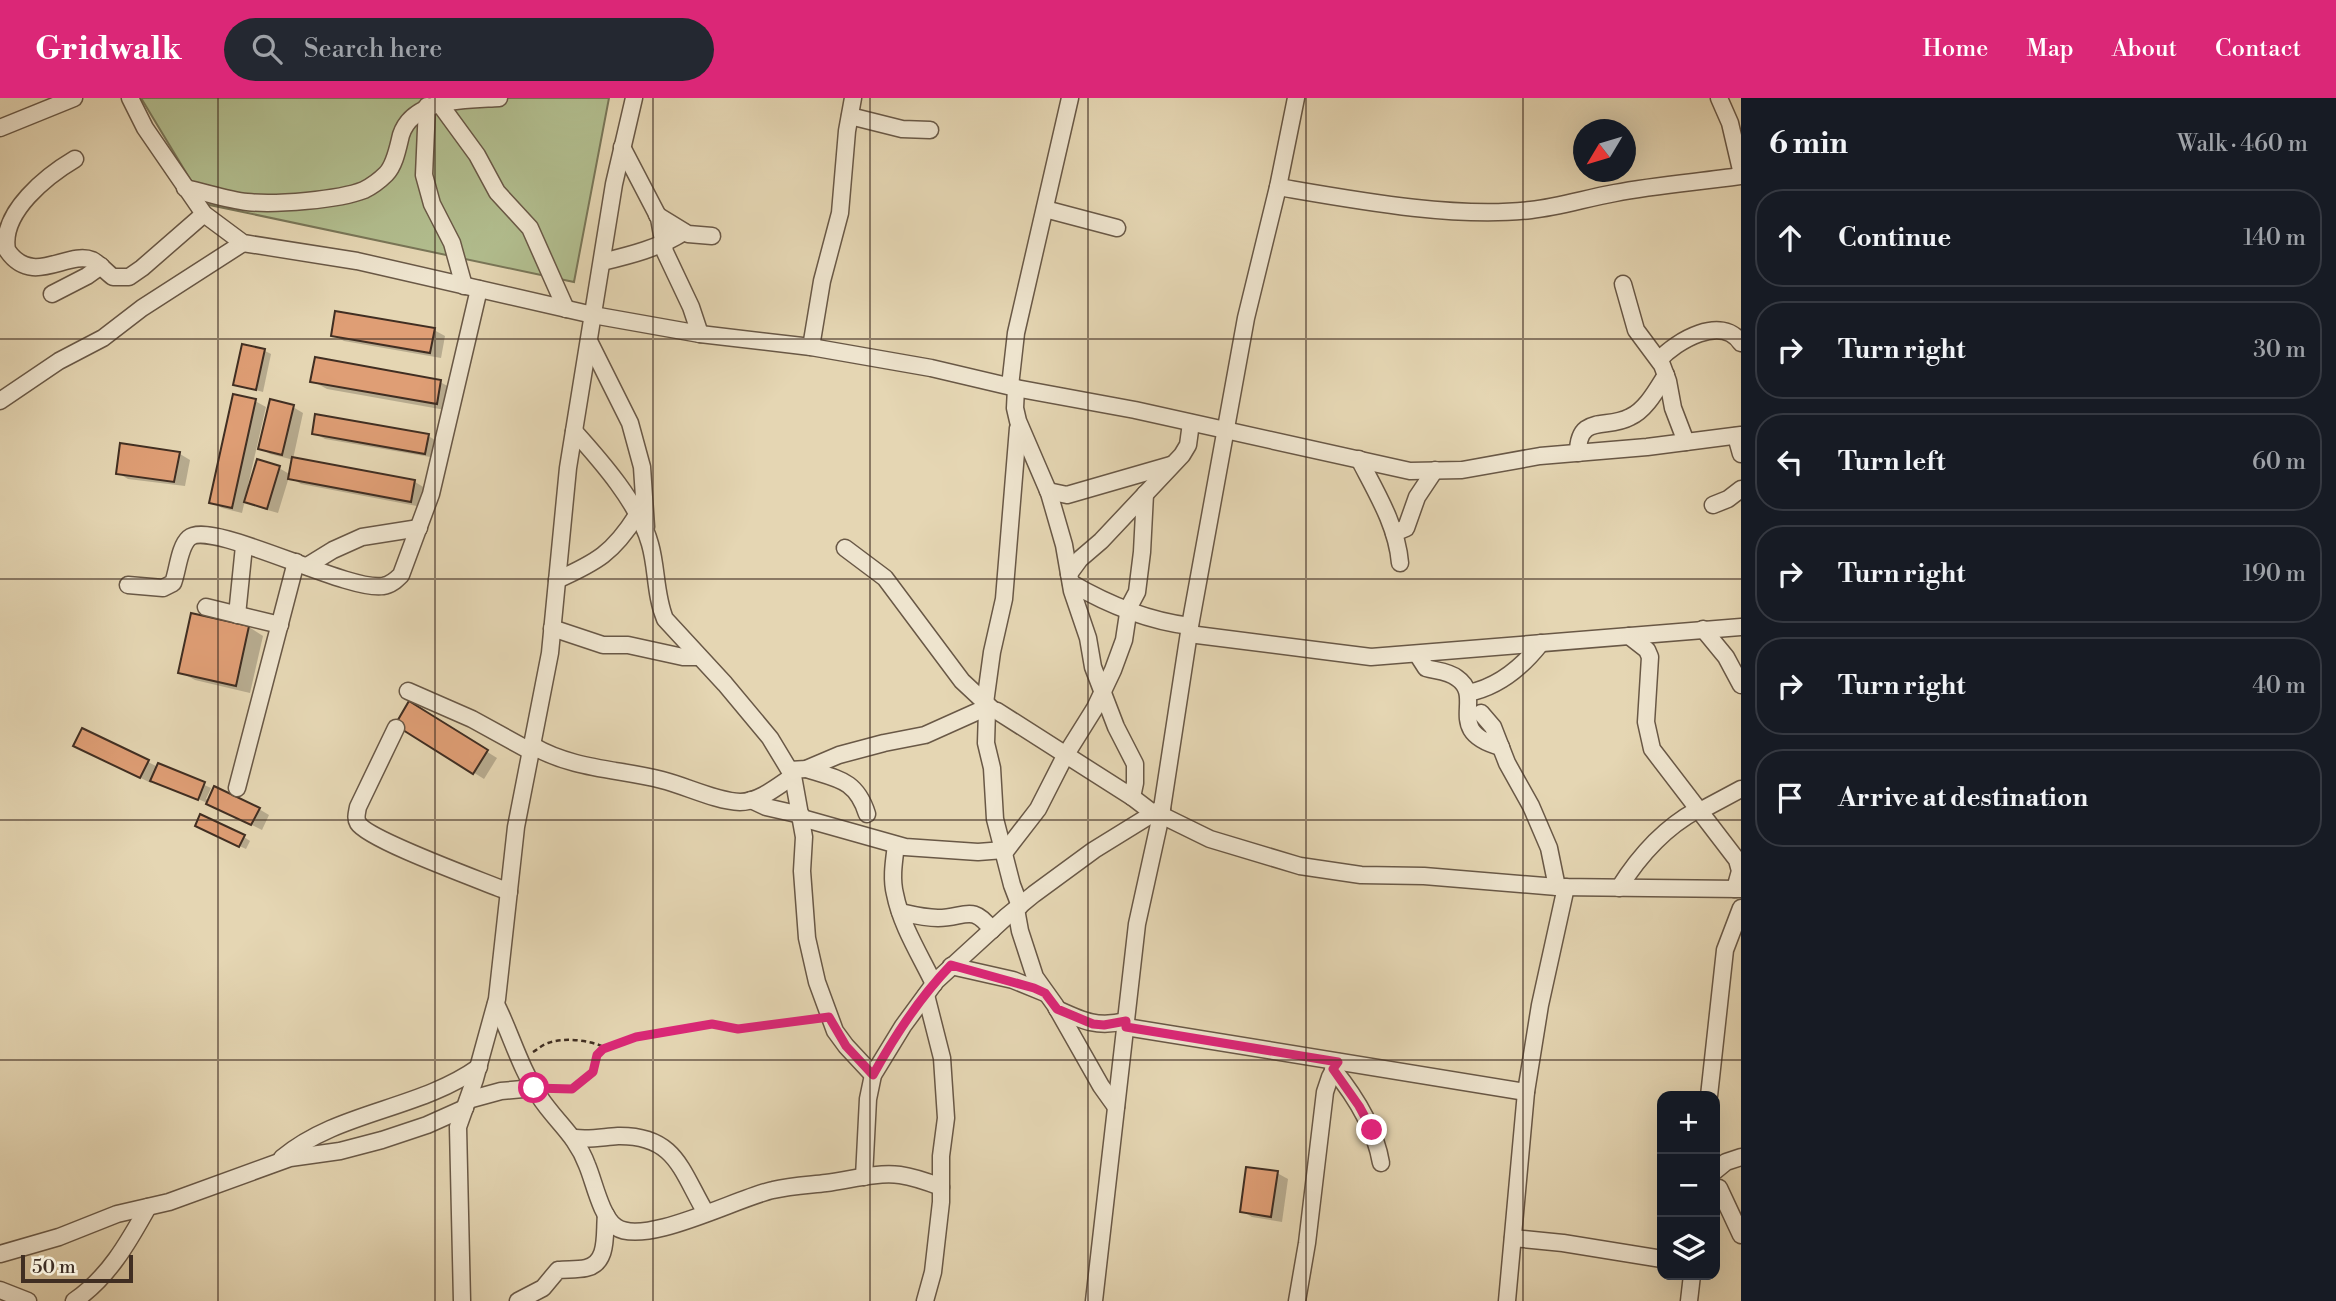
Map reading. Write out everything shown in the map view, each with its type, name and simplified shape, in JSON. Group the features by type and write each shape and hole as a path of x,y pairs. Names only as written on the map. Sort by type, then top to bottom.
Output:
{"street":[{"path":"0,128 74,98"},
{"path":"130,98 145,128 204,214 243,243 357,261 593,315 700,334 811,347 931,368 1410,471 1462,470 1539,456 1686,442 1740,444"},
{"path":"185,188 247,202 299,200 356,193 368,188 388,172 402,130 414,114 433,104 499,98"},
{"path":"462,1301 458,1127 479,1067 496,1004 516,827 552,628 568,468 614,184 634,98"},
{"path":"811,347 822,281 840,213 853,98"},
{"path":"1070,98 1016,333 1013,387 1019,424 1048,491 1088,638 1093,667 1116,727 1135,764 1132,797"},
{"path":"1094,1301 1137,924 1246,318 1278,187 1296,98"},
{"path":"1718,98 1730,122 1741,170"},
{"path":"128,585 163,588 173,583 183,547 187,539 194,534 276,554 371,585 382,587 401,575 430,494 472,288 432,204 424,175 424,140 433,104"},
{"path":"433,104 477,155 497,192 530,228 566,309"},
{"path":"850,116 902,129 930,130"},
{"path":"622,146 657,215 662,244 691,307 700,334"},
{"path":"75,159 48,174 14,205 3,225 3,243 12,259 33,267 62,264 80,257 93,261 113,277 129,277 204,214"},
{"path":"1278,187 1434,208 1531,210 1616,193 1741,176"},
{"path":"1045,209 1117,228"},
{"path":"657,215 684,232 695,236 712,236"},
{"path":"602,262 662,244 684,232"},
{"path":"0,401 59,361 103,338 142,308 243,243"},
{"path":"52,294 101,266"},
{"path":"1623,284 1636,330 1659,360 1666,375 1673,408 1686,442"},
{"path":"1659,360 1680,341 1703,332 1726,332 1737,336 1741,343"},
{"path":"589,341 630,424 642,467 647,536"},
{"path":"1578,453 1578,441 1588,428 1594,424 1632,417 1666,375"},
{"path":"1070,579 1080,559 1101,541 1188,445 1191,423"},
{"path":"1019,424 1003,599 992,652 986,743 992,768 993,803 1027,955 1035,977 1116,1107"},
{"path":"574,431 598,457 637,515 650,544 660,607 665,619 725,684 796,772 807,938 817,982 829,1017 846,1046 873,1075"},
{"path":"1359,459 1394,533 1400,563"},
{"path":"1048,491 1067,495 1172,465"},
{"path":"1394,533 1406,528 1417,497 1435,470"},
{"path":"1713,505 1728,499 1741,489"},
{"path":"751,800 766,807 896,845 978,852 1004,851 1038,809 1065,756 1103,693 1124,640 1140,569 1145,494"},
{"path":"557,580 608,552 617,544 637,515"},
{"path":"237,788 280,625 301,564 362,537 419,528"},
{"path":"237,615 244,546"},
{"path":"845,548 885,578 962,681 989,708 1132,797 1210,839 1300,866 1361,875 1424,876 1561,887 1738,889 1740,871 1737,860 1652,749 1646,722 1650,657 1647,650 1629,636"},
{"path":"1070,579 1092,595 1190,630 1371,657 1741,627"},
{"path":"206,607 280,625"},
{"path":"552,628 603,645 628,645 683,657 699,657"},
{"path":"1703,629 1726,657 1741,685"},
{"path":"1468,693 1491,686 1527,661 1541,643"},
{"path":"1417,654 1426,668 1454,676 1462,682 1468,693 1466,714 1472,732 1483,741 1501,747"},
{"path":"408,691 532,749 567,762 657,779 725,800 742,802 771,791 796,772 838,755 925,735 970,713 989,708"},
{"path":"1481,713 1493,727 1549,848 1561,887 1526,1092 1507,1301"},
{"path":"396,728 358,807 356,818 359,825 381,840 509,892"},
{"path":"796,772 837,778 849,784 857,791 867,814"},
{"path":"1619,888 1653,843 1685,817 1741,789"},
{"path":"864,1177 867,1109 873,1075 883,1056 930,990 951,965 1018,908 1094,850 1159,812"},
{"path":"896,845 894,892 930,990 943,1058 946,1118 941,1187 933,1272 925,1301"},
{"path":"900,912 940,918 971,913 984,920 992,930"},
{"path":"1710,1091 1725,950 1740,913"},
{"path":"951,965 1013,980 1045,993"},
{"path":"496,1004 534,1089 575,1138 606,1215 614,1226 633,1231 682,1223 738,1199 774,1189 864,1177 900,1175 941,1187"},
{"path":"1057,1009 1093,1024 1126,1024 1336,1065 1526,1092"},
{"path":"1336,1065 1372,1130 1381,1163"},
{"path":"1297,1301 1307,1243 1325,1093 1336,1065"},
{"path":"276,1164 304,1141 442,1090 479,1067"},
{"path":"0,1254 59,1237 117,1214 169,1202 290,1158 340,1151 382,1140 427,1125 467,1104 501,1091 534,1089"},
{"path":"575,1138 585,1140 621,1136 664,1146 674,1156 706,1213"},
{"path":"1720,1167 1741,1157"},
{"path":"1720,1188 1741,1198"},
{"path":"1720,1193 1741,1235"},
{"path":"74,1301 93,1288 113,1264 148,1207"},
{"path":"517,1301 543,1288 558,1270 582,1269 596,1263 604,1248 606,1215"},
{"path":"1513,1238 1657,1258"},
{"path":"1689,1301 1691,1280"},
{"path":"0,1290 28,1301"}],"path":[{"path":"534,1089 566,1090 576,1087 593,1072 597,1055 606,1048 636,1037 712,1024 738,1029 829,1017"},
{"path":"519,1054 531,1053 551,1041 595,1043 606,1048"}],"green space":[{"path":"141,98 609,98 574,282 205,204"}],"building":[{"path":"335,311 435,328 430,353 331,336"},
{"path":"242,344 265,349 256,390 233,385"},
{"path":"315,357 441,380 437,404 310,382"},
{"path":"233,394 256,399 232,508 209,503"},
{"path":"270,399 294,405 282,455 258,449"},
{"path":"315,414 429,434 425,454 312,434"},
{"path":"120,443 180,452 174,482 116,474"},
{"path":"292,457 415,480 411,502 288,479"},
{"path":"257,459 280,466 267,509 244,502"},
{"path":"191,613 249,626 236,686 178,673"},
{"path":"409,701 488,750 473,774 395,725"},
{"path":"82,728 149,760 140,778 73,746"},
{"path":"158,763 205,782 198,800 150,781"},
{"path":"214,786 260,808 251,825 206,804"},
{"path":"200,814 245,835 239,847 195,826"},
{"path":"1246,1167 1278,1171 1271,1217 1240,1212"}],"route":[{"path":"534,1088 572,1089 593,1072 597,1055 603,1049 636,1037 712,1024 738,1029 829,1017 846,1046 873,1075 903,1026 951,965 1013,980 1034,988 1045,993 1057,1009 1093,1024 1126,1021 1126,1027 1338,1062 1333,1069 1345,1083 1372,1130"}]}
